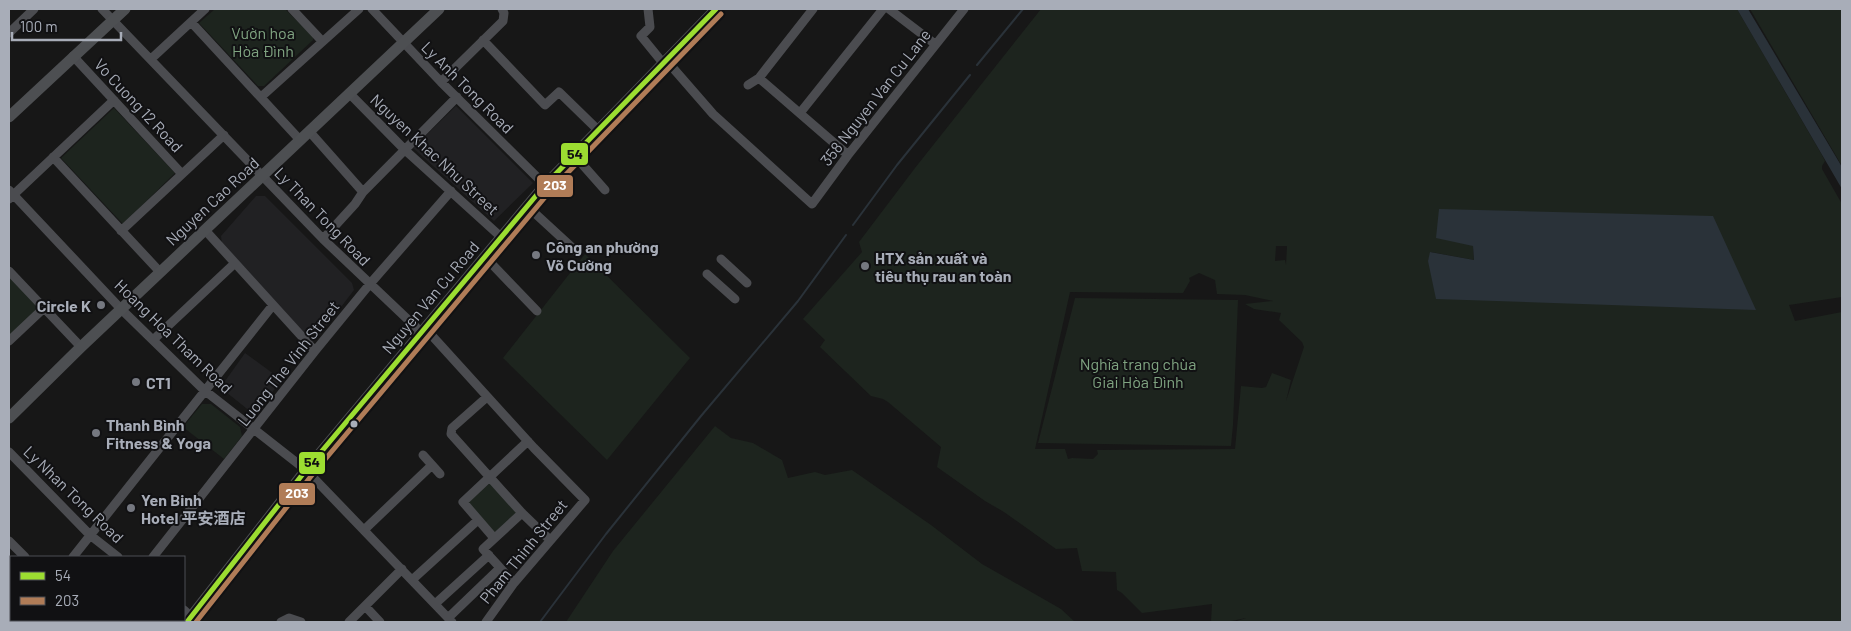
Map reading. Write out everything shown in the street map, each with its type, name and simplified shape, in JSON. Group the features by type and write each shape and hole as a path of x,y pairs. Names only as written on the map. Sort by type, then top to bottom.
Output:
{"main road":[{"path":"9,117 125,9"},
{"name":"Nguyen Cao Road","path":"9,418 81,347 439,9"},
{"name":"Nguyen Van Cu Road","path":"190,618 306,470 545,185 716,9"}],"street":[{"path":"9,32 34,9"},
{"name":"Ly Than Tong Road","path":"102,9 323,239 369,284 453,357 487,397 585,500"},
{"path":"151,59 205,9"},
{"path":"292,9 322,41"},
{"path":"261,97 359,9"},
{"name":"Ly Anh Tong Road","path":"372,9 441,82 545,185"},
{"path":"441,82 503,21 504,14 502,9"},
{"path":"648,9 650,27 641,36 665,62"},
{"path":"748,85 759,78 813,9"},
{"path":"800,113 883,9"},
{"path":"889,9 935,44"},
{"name":"358 Nguyen Van Cu Lane","path":"665,62 713,114 812,204 848,155 964,9"},
{"path":"190,22 300,140"},
{"path":"484,40 545,105 559,92 598,130"},
{"name":"Vo Cuong 12 Road","path":"73,56 182,174"},
{"path":"759,78 848,155"},
{"name":"Nguyen Khac Nhu Street","path":"349,93 405,150 501,237"},
{"path":"323,239 355,204 363,192 457,97"},
{"path":"10,195 114,100"},
{"path":"309,131 363,192"},
{"path":"121,231 224,135"},
{"path":"574,155 604,190"},
{"path":"53,157 160,272"},
{"name":"Luong The Vinh Street","path":"154,556 369,284 451,191"},
{"name":"Hoang Hoa Tham Road","path":"10,195 121,309 204,390 255,428 306,470 450,620"},
{"path":"527,206 577,252"},
{"path":"205,230 315,351"},
{"path":"484,256 537,311"},
{"path":"720,259 747,283"},
{"path":"153,340 235,263"},
{"path":"9,270 81,347"},
{"path":"707,274 735,299"},
{"path":"74,556 273,304"},
{"path":"9,341 44,308"},
{"path":"487,397 450,431 452,436 488,477 550,540"},
{"path":"494,538 463,502 528,441"},
{"name":"Ly Nhan Tong Road","path":"9,452 90,535 117,556"},
{"path":"422,455 440,474"},
{"path":"364,530 432,465"},
{"name":"Pham Thinh Street","path":"486,622 514,583 585,500"},
{"path":"514,583 483,549 522,513"},
{"path":"412,580 478,520"},
{"path":"9,541 25,556"},
{"path":"435,604 489,555"},
{"path":"450,620 500,568"},
{"path":"349,622 402,569"},
{"path":"365,606 380,622"},
{"path":"281,622 289,618 301,622"}],"shaded area":[{"path":"1737,9 1748,9 1842,167 1842,189"},
{"path":"456,106 533,183 494,221 413,148"},
{"path":"256,196 265,196 352,283 354,290 315,341 312,342 222,244 221,236"},
{"path":"1439,209 1713,216 1756,310 1436,299 1428,261 1430,252 1474,260 1473,246 1436,238"},
{"path":"245,353 282,380 257,411 251,412 226,392 223,384"}],"green space":[{"name":"Vườn hoa Hòa Đình","path":"215,9 285,9 313,37 313,40 264,86 258,86 199,23"},
{"path":"1041,9 1737,9 1822,155 1825,161 1822,169 1842,204 1842,297 1789,305 1795,321 1842,312 1842,622 1234,622 1246,618 1227,622 1211,622 1212,604 1142,613 1117,590 1116,572 1082,571 1077,548 1056,549 937,467 941,447 888,402 871,396 820,347 825,340 803,319 862,252 859,242","holes":["1276,246 1287,246 1286,265 1285,260 1275,261","1473,246 1756,310 1428,261 1431,252 1474,260","1199,273 1215,280 1217,294 1245,295 1273,301 1245,304 1254,309 1281,313 1279,320 1302,342 1304,347 1286,401 1291,380 1272,373 1266,387 1241,386 1235,449 1097,450 1098,454 1093,459 1068,459 1065,449 1035,449 1070,292 1183,293 1190,281 1189,278"]},
{"path":"1750,9 1842,9 1842,166"},
{"path":"114,108 175,173 123,224 61,158"},
{"path":"585,254 690,358 607,460 503,358"},
{"path":"9,275 36,304 36,311 9,337"},
{"name":"Nghĩa trang chùa Giai Hòa Đình","path":"1075,298 1238,300 1231,446 1038,443"},
{"path":"202,404 211,404 240,427 242,436 224,459 183,427"},
{"path":"715,426 731,438 753,443 782,460 788,478 815,472 825,475 852,470 931,525 982,564 1061,609 1075,622 566,622 613,551"},
{"path":"490,483 517,513 495,533 467,503"}],"waterway":[{"path":"977,65 1023,9"},
{"path":"853,225 897,165 970,75"},
{"path":"540,622 606,534 701,416 798,301 846,235"}],"transit line":[{"name":"54","path":"187,622 306,470 545,185 716,9"},
{"name":"203","path":"196,622 312,475 551,190 721,14"}],"place":[{"name":"Công an phường Võ Cường","path":"536,255"},
{"name":"HTX sản xuất và tiêu thụ rau an toàn","path":"865,266"},
{"name":"Circle K","path":"101,305"},
{"name":"CT1","path":"136,382"},
{"name":"Thanh Bình Fitness & Yoga","path":"96,433"},
{"name":"Yen Binh Hotel 平安酒店","path":"131,508"}]}
